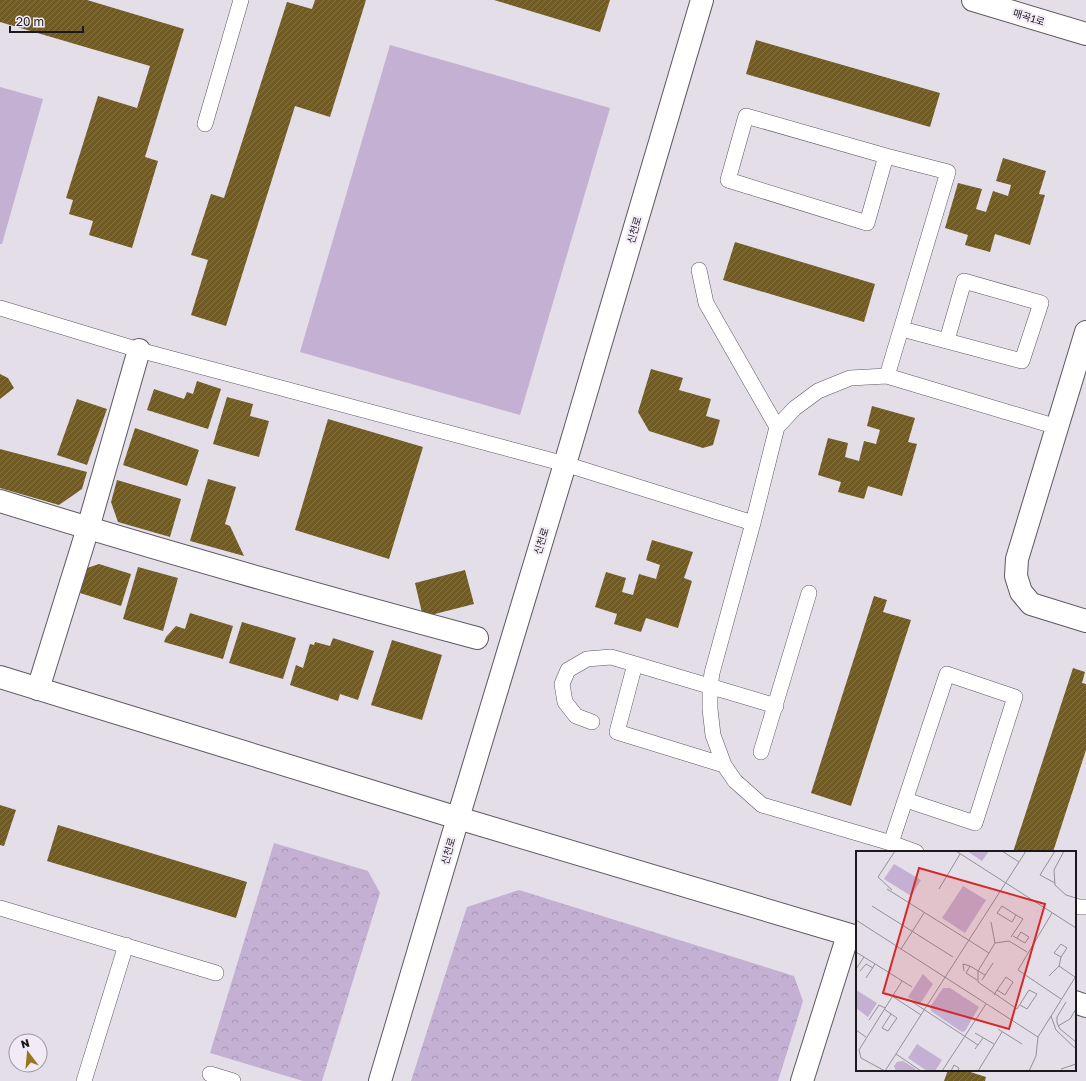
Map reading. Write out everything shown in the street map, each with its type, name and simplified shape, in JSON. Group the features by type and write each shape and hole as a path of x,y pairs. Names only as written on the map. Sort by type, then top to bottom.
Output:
{"street":[{"name":"신천로","path":"380,1081 702,0"},
{"name":"매곡1로","path":"973,0 1086,34"},
{"path":"1086,332 1017,559 1016,576 1020,592 1031,604 1086,620"},
{"path":"38,689 88,528 139,350"},
{"path":"0,501 88,528 477,638"},
{"path":"0,677 458,818 853,936 802,1081"},
{"path":"1076,1002 1086,1006"}],"lane":[{"path":"205,124 241,0"},
{"path":"886,156 867,223 728,180 746,116 948,172 887,376"},
{"path":"699,270 706,303 777,427"},
{"path":"902,329 1022,361 1040,303 964,280 947,340"},
{"path":"0,308 139,350 565,464 753,523"},
{"path":"913,851 762,805 735,781 724,765 713,735 710,708 712,673 753,523 777,427 795,408 818,391 850,378 887,376 1057,427"},
{"path":"761,752 809,593"},
{"path":"592,722 576,716 565,702 562,684 568,670 587,659 612,658 776,706"},
{"path":"635,664 617,732 724,765"},
{"path":"891,844 947,674 1016,697 975,823 906,800"},
{"path":"1076,906 1086,907"},
{"path":"0,908 216,973"},
{"path":"84,1081 126,945"},
{"path":"210,1074 233,1081"}],"green space":[{"path":"390,45 610,108 520,415 300,352"},
{"path":"0,87 43,99 2,244 0,244"},
{"path":"274,843 368,871 380,893 322,1081 303,1081 210,1053"},
{"path":"519,890 794,976 803,1001 778,1081 411,1081 467,907"}],"building":[{"path":"0,0 87,0 184,29 145,157 158,161 132,248 89,235 93,221 69,214 73,200 66,198 98,96 137,108 150,66 0,22"},
{"path":"315,0 366,0 330,117 295,106 226,326 191,315 208,260 191,255 211,194 224,198 287,2 312,9"},
{"path":"494,0 610,0 600,32"},
{"path":"756,40 940,93 930,127 746,74"},
{"path":"1003,158 1046,171 1039,194 1045,195 1030,245 995,234 990,252 965,245 968,235 945,228 958,183 982,189 976,209 986,212 993,191 1008,196 1011,185 996,181"},
{"path":"735,242 875,284 864,322 723,280"},
{"path":"651,369 683,378 679,390 711,399 706,416 720,420 713,445 703,448 649,431 638,412"},
{"path":"0,374 8,378 14,388 0,399"},
{"path":"197,381 221,389 208,429 147,410 154,389 184,399 187,392 193,394"},
{"path":"227,397 253,404 250,416 269,421 259,457 213,444"},
{"path":"77,399 107,409 87,465 57,455"},
{"path":"872,406 915,418 908,442 917,444 902,496 868,486 864,499 838,492 841,482 818,475 828,438 848,443 845,457 859,461 864,441 876,444 880,430 867,426"},
{"path":"328,419 423,447 389,559 295,530"},
{"path":"135,428 199,450 187,486 123,465"},
{"path":"0,449 87,472 82,489 59,505 0,488"},
{"path":"208,479 236,487 225,524 230,526 244,556 190,541"},
{"path":"117,480 181,499 170,537 118,522 111,502"},
{"path":"652,540 693,552 684,578 692,581 678,628 646,618 641,632 614,624 617,614 595,607 606,572 626,578 622,592 633,595 639,574 656,579 660,565 646,560"},
{"path":"99,564 131,574 121,606 80,593 87,568"},
{"path":"138,567 178,578 163,631 123,619"},
{"path":"465,570 474,604 423,617 415,583"},
{"path":"874,596 887,600 883,612 911,620 851,806 811,793"},
{"path":"190,613 233,626 223,659 164,642 166,637 176,626 185,629"},
{"path":"242,622 296,638 283,679 229,663"},
{"path":"333,638 374,651 358,700 340,694 338,701 290,685 296,665 303,668 310,644 314,645 315,642 330,646"},
{"path":"392,640 442,655 422,720 371,705"},
{"path":"1073,668 1085,672 1082,683 1086,684 1086,750 1053,851 1013,851"},
{"path":"0,805 16,810 4,846 0,845"},
{"path":"58,825 247,882 236,918 47,861"},
{"path":"948,1071 967,1071 986,1077 985,1081 944,1081"}]}
